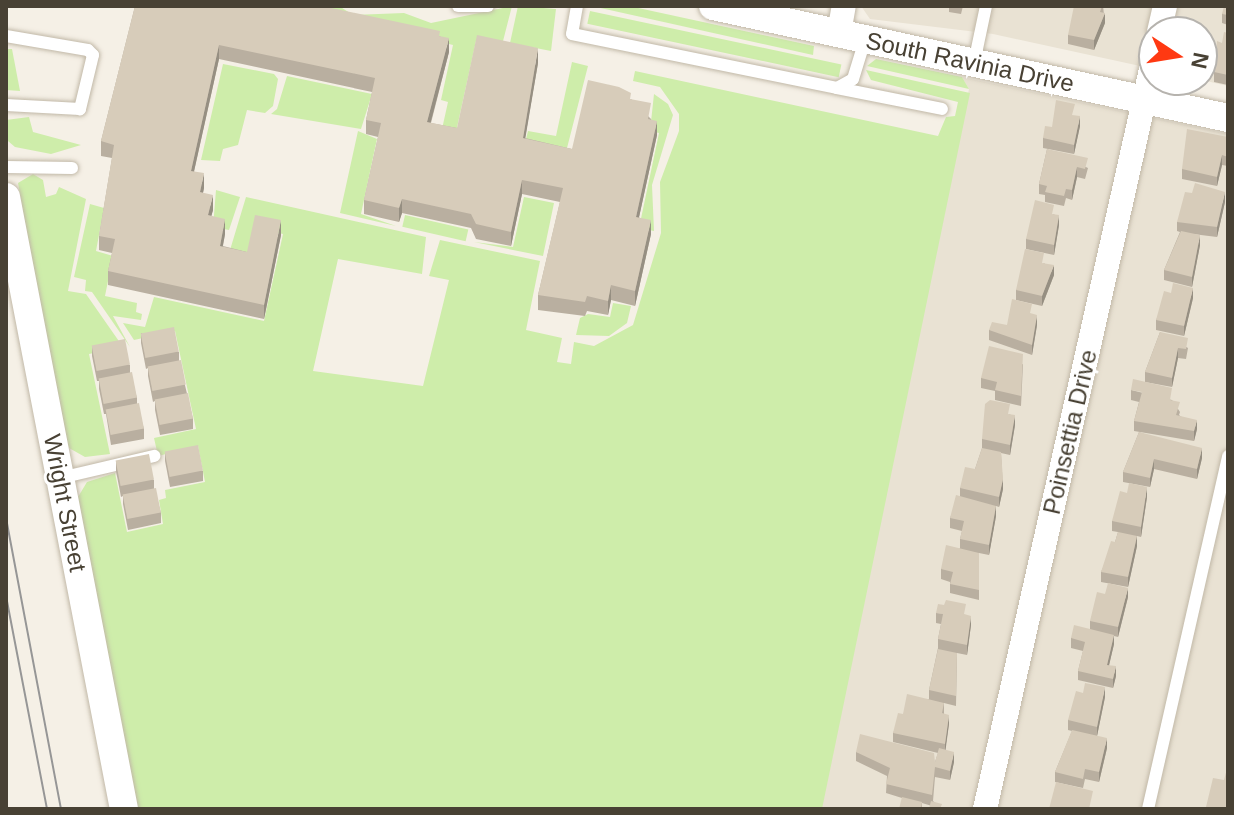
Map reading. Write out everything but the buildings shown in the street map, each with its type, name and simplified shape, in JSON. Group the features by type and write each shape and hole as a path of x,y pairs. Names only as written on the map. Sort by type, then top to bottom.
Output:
{"street":[{"name":"South Ravinia Drive","path":"713,6 849,26 974,63 1228,118"},
{"name":"Poinsettia Drive","path":"985,809 1145,96"},
{"name":"Wright Street","path":"6,197 124,809"}],"lane":[{"path":"458,6 488,6"},
{"path":"577,6 572,34 942,109"},
{"path":"974,63 986,6"},
{"path":"837,88 853,79 849,26"},
{"path":"6,36 88,50 93,55 80,109 6,105"},
{"path":"6,167 72,168"},
{"path":"60,478 154,456"},
{"path":"1148,809 1228,456"}],"shaded area":[{"path":"861,6 1228,6 1228,86 1218,84 1218,16 1138,16 1138,66 993,34 870,19"},
{"path":"962,77 1228,134 1228,809 821,809 969,89"}],"green space":[{"path":"294,6 339,6 353,15 404,13 431,23 512,6 502,45 476,41 456,132 442,129 448,102 441,100 453,45"},
{"path":"518,6 556,9 551,51 510,43"},
{"path":"629,6 814,46 813,55 596,7"},
{"path":"590,11 841,64 839,77 587,24"},
{"path":"6,49 12,49 20,91 6,90"},
{"path":"876,59 962,77 969,89 867,66"},
{"path":"572,62 588,66 567,148 526,139 528,131 556,136"},
{"path":"223,64 274,74 278,79 273,106 265,113 247,110 238,145 223,149 220,161 201,160"},
{"path":"866,70 970,93 822,809 137,809 78,497 87,482 115,473 127,532 163,524 159,500 166,498 165,490 205,482 198,446 158,456 154,438 196,429 175,331 134,340 123,323 145,327 154,297 264,321 283,234 254,228 246,264 227,260 246,197 426,237 422,274 338,259 313,371 423,386 449,280 429,276 440,240 540,261 526,330 562,338 557,362 571,364 574,342 594,346 633,325 661,233 660,182 679,131 679,114 660,87 633,81 635,71 938,136 946,117 955,116 958,102 871,80"},
{"path":"287,76 372,94 361,129 271,114 277,109"},
{"path":"654,94 668,104 673,115 652,185 654,231 639,228 659,133 650,131"},
{"path":"29,117 33,132 81,145 51,154 15,147 8,141 6,120"},
{"path":"358,131 377,139 361,214 396,226 340,213"},
{"path":"33,174 43,180 46,197 56,194 59,187 86,199 68,291 86,294 123,347 89,354 110,454 85,457 69,448 61,428 18,183"},
{"path":"216,190 240,197 229,230 213,227"},
{"path":"524,197 554,203 543,256 474,242 513,247"},
{"path":"90,204 104,208 96,251 113,256 105,296 137,303 136,312 142,314 141,320 113,316 130,347 92,292 85,291 86,280 74,277"},
{"path":"405,215 468,230 466,241 402,227"},
{"path":"613,303 631,306 627,323 609,336 576,335 580,318 588,314 610,317"}],"tram line":[{"path":"6,518 61,809"},
{"path":"6,596 47,809"}]}
